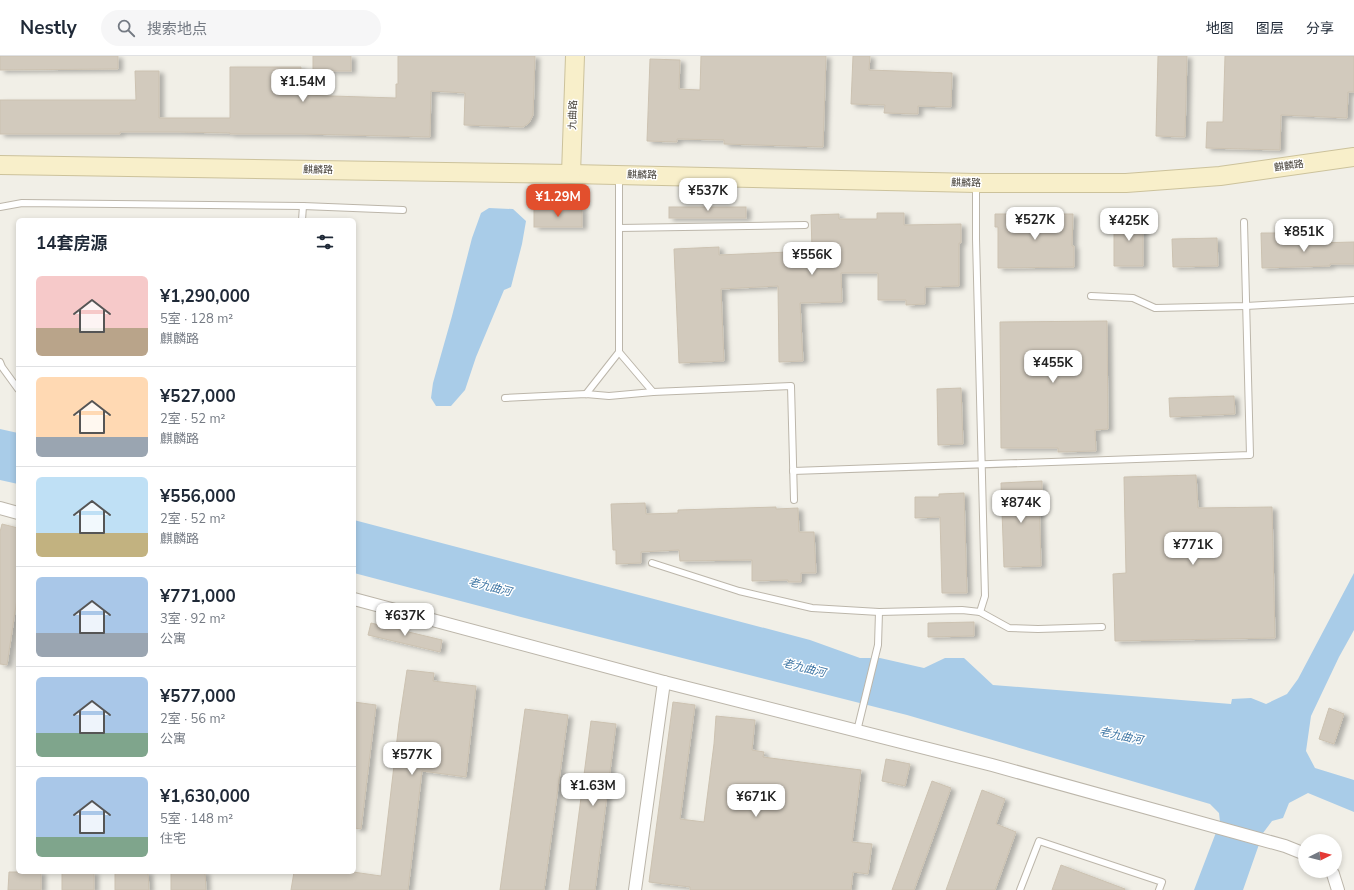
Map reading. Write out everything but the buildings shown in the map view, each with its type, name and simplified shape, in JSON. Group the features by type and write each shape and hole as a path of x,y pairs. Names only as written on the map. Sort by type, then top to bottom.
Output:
{"street":[{"name":"九曲路","path":"571,174 576,56"},
{"name":"麒麟路","path":"0,165 571,174 976,183 1126,183 1220,176 1354,157"},
{"path":"0,508 16,512"},
{"path":"356,600 664,682 992,765 1285,846 1298,851"},
{"path":"635,890 664,682"},
{"path":"1335,878 1338,890"}],"lane":[{"path":"586,394 619,352 619,175"},
{"path":"976,183 976,240 985,596 980,612"},
{"path":"0,207 22,203 303,206 404,210"},
{"path":"302,218 303,206"},
{"path":"793,471 1250,455 1244,222"},
{"path":"619,228 805,225"},
{"path":"1091,296 1133,298 1155,308 1246,306 1354,300"},
{"path":"619,352 653,392"},
{"path":"0,362 16,386"},
{"path":"505,398 586,394 609,396 653,392 791,386 794,500"},
{"path":"652,563 739,591 812,608 879,612 962,610 980,612 1009,628 1038,629 1102,627"},
{"path":"857,731 878,645 879,612"},
{"path":"1020,890 1039,841 1162,882 1159,890"}],"water":[{"path":"489,208 513,209 526,221 511,287 504,290 476,357 465,390 451,406 436,406 431,398 433,383 472,238 481,213"},
{"path":"0,429 16,433 16,484 0,480"},
{"name":"老九曲河","path":"356,521 810,640 860,658 880,658 924,668 945,658 964,658 993,685 1231,704 1232,699 1251,698 1266,704 1287,694 1298,679 1354,573 1354,630 1339,657 1311,716 1306,751 1315,768 1354,780 1354,812 1308,793 1289,803 1283,818 1272,821 1263,833 1243,890 1194,890 1220,822 1219,813 1210,804 907,715 356,574"}]}
